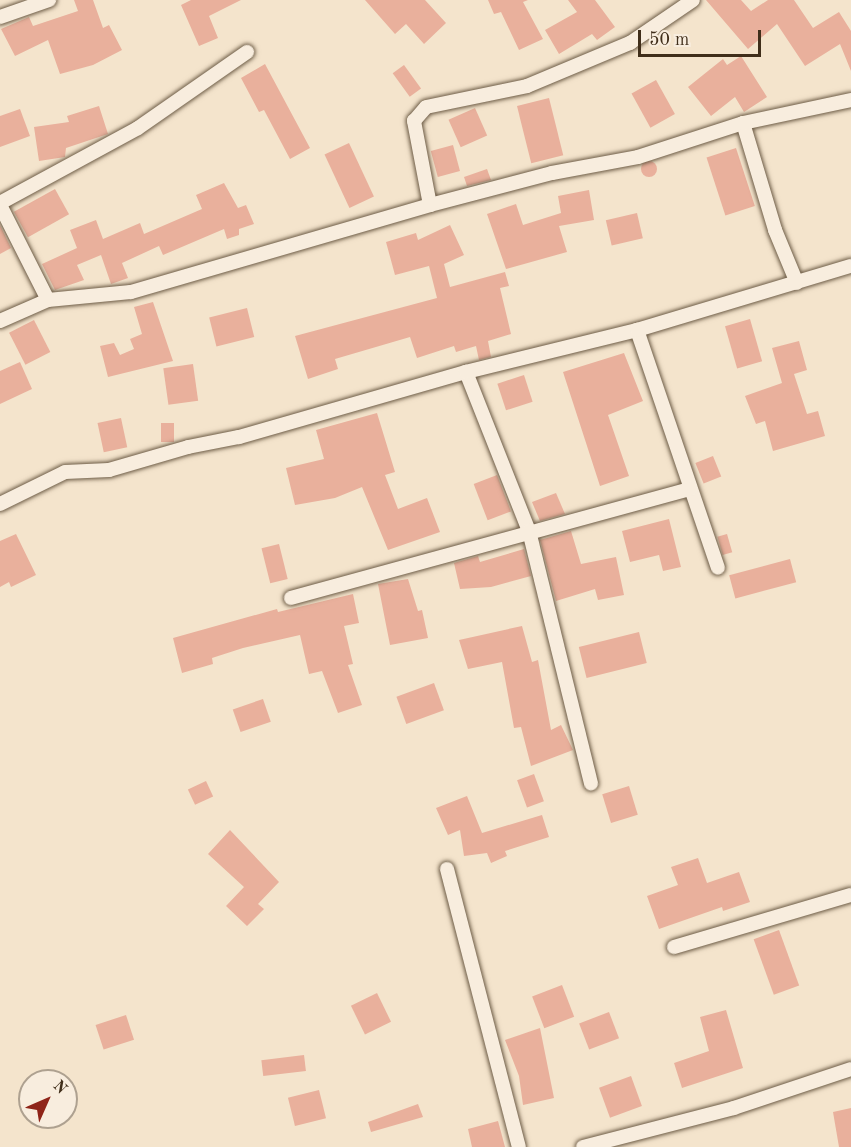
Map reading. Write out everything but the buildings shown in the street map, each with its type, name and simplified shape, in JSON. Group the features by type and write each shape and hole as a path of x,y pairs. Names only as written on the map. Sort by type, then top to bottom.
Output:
{"street":[{"path":"0,17 50,0"},
{"path":"430,205 414,121 426,107 527,86 630,43 693,0"},
{"path":"48,300 0,204 138,128 247,52"},
{"path":"0,321 48,300 131,292 430,205 552,173 638,157 743,123 851,100"},
{"path":"743,123 775,231 796,283"},
{"path":"0,504 64,472 109,470 465,372 637,330 851,266"},
{"path":"637,330 718,568"},
{"path":"465,372 529,531 591,783"},
{"path":"291,598 529,531 690,489"},
{"path":"447,868 519,1147"},
{"path":"674,946 851,896"},
{"path":"583,1147 734,1108 851,1069"}]}
